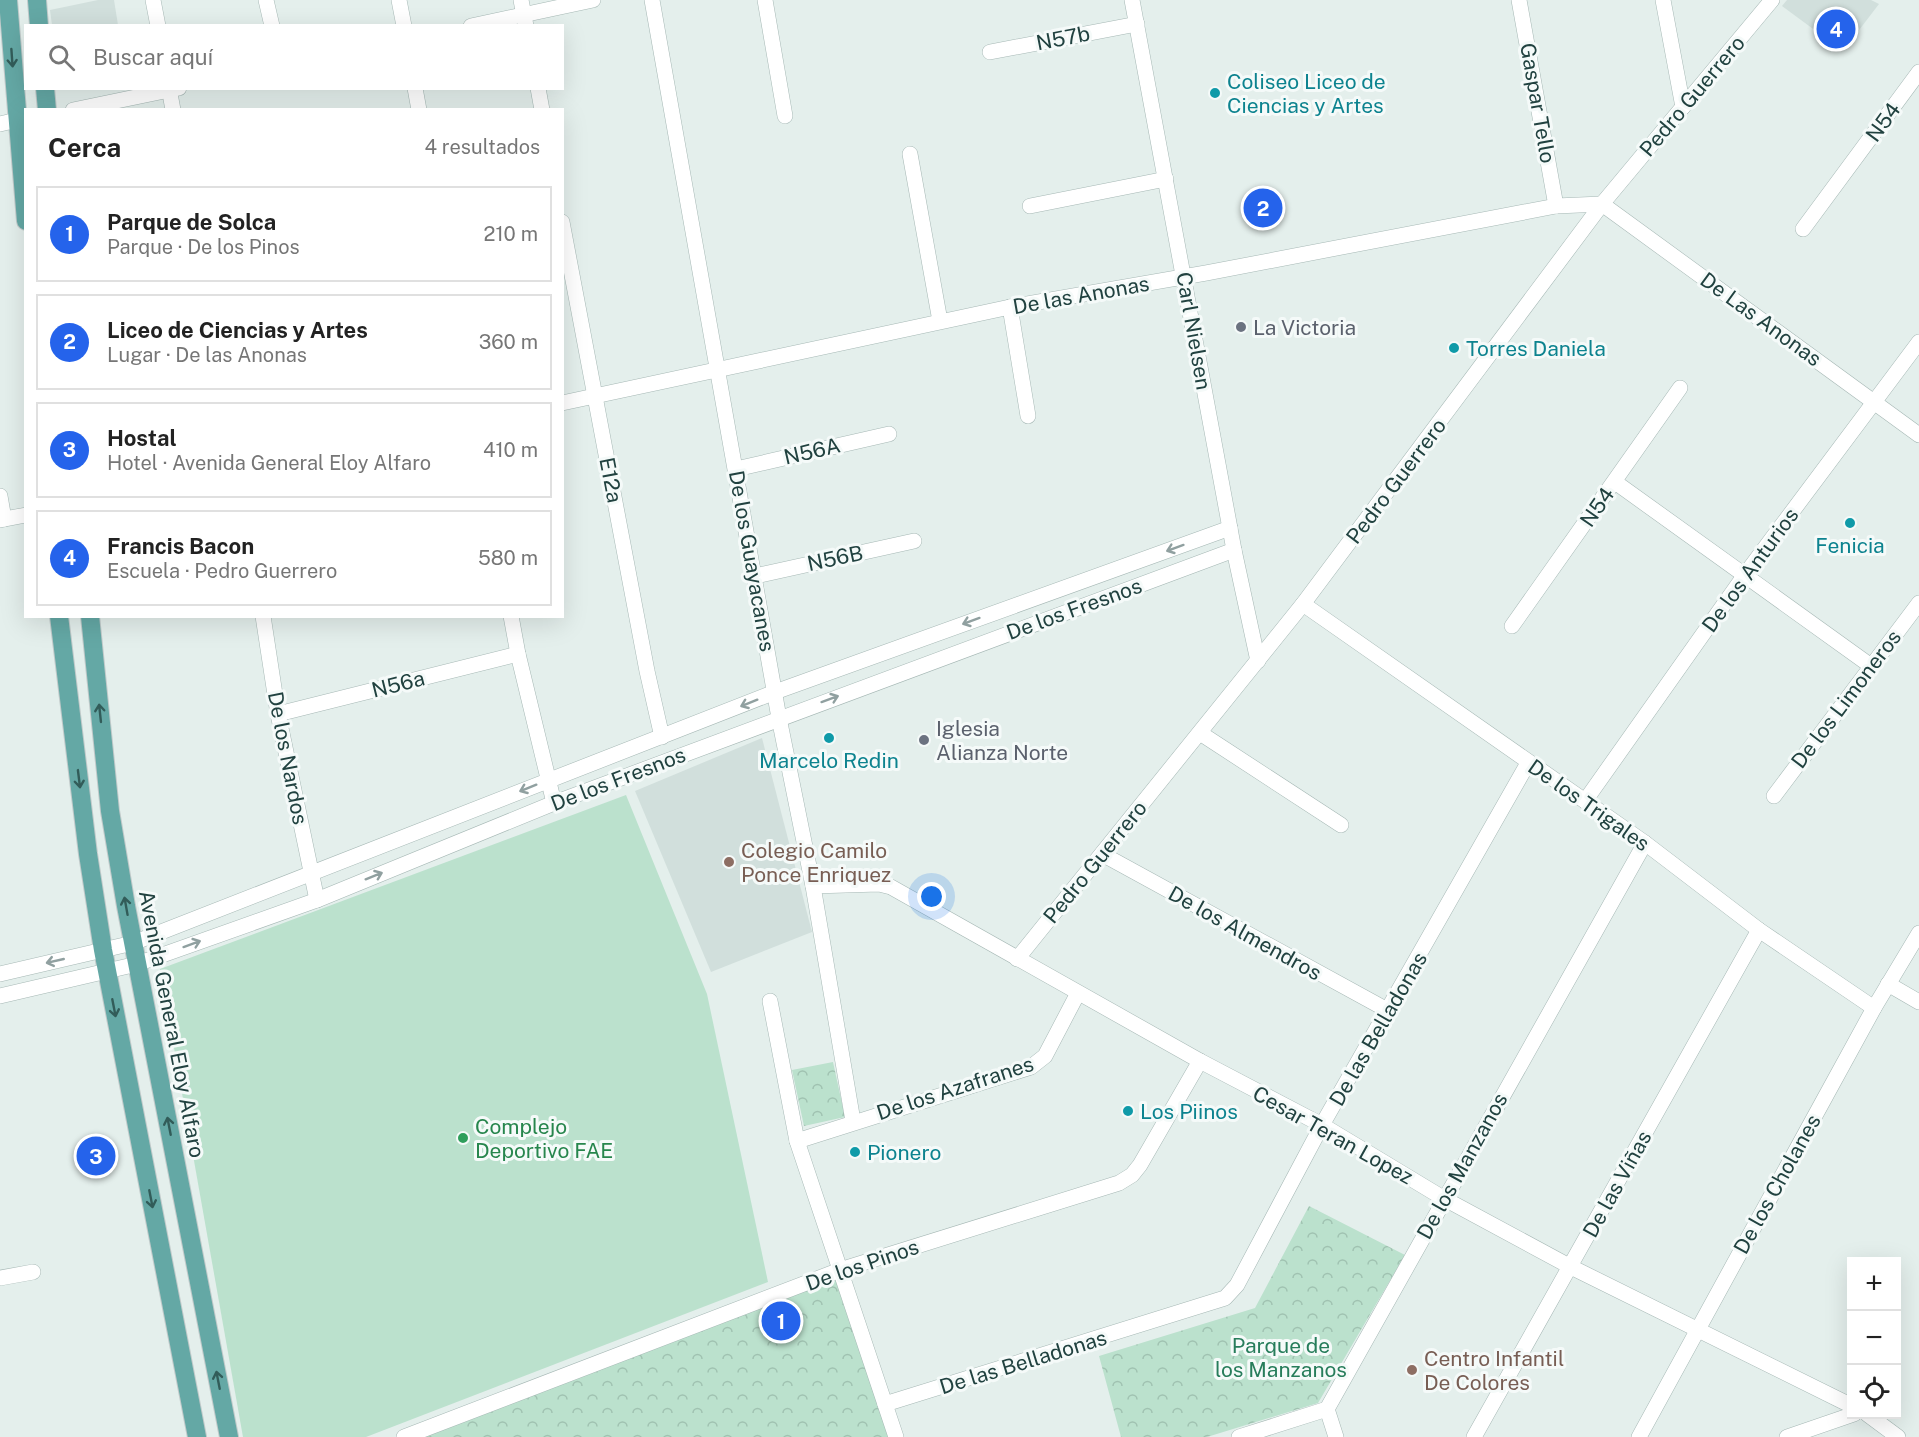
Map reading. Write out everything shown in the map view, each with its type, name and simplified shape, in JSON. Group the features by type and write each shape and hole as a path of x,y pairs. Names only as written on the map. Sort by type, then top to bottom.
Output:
{"main road":[{"path":"8,0 9,122 24,209"},
{"path":"37,0 39,24"},
{"path":"45,90 46,108"},
{"path":"60,618 88,854 103,950 197,1437"},
{"name":"Avenida General Eloy Alfaro","path":"90,618 110,812 136,964 229,1437"}],"street":[{"path":"153,0 158,24"},
{"path":"266,0 272,24"},
{"path":"399,0 404,24"},
{"path":"479,24 593,0"},
{"name":"De los Guayacanes","path":"652,0 779,718 813,886 853,1121"},
{"path":"765,0 785,117"},
{"name":"Carl Nielsen","path":"1132,0 1234,550 1258,661"},
{"name":"Gaspar Tello","path":"1519,0 1556,206"},
{"path":"1663,0 1683,106"},
{"name":"Pedro Guerrero","path":"1017,959 1303,604 1602,204 1772,0"},
{"name":"N57b","path":"990,51 1137,24"},
{"name":"N54","path":"1803,229 1919,72"},
{"path":"82,108 167,90"},
{"path":"172,90 173,108"},
{"path":"415,90 419,108"},
{"path":"538,90 542,108"},
{"path":"910,154 940,321"},
{"path":"1030,206 1166,179"},
{"name":"De las Anonas","path":"564,403 1010,307 1185,277 1556,206 1602,204"},
{"name":"De Las Anonas","path":"1602,204 1919,435"},
{"name":"E12a","path":"564,233 647,671 662,737"},
{"path":"1010,307 1028,416"},
{"name":"De los Anturios","path":"1585,801 1744,576 1919,342"},
{"name":"N54","path":"1512,626 1680,388"},
{"name":"N56A","path":"736,469 889,434"},
{"path":"1615,482 1870,666"},
{"path":"0,496 2,519 24,515"},
{"name":"De los Fresnos","path":"0,974 133,943 775,692 1230,528"},
{"name":"N56B","path":"755,576 914,541"},
{"name":"De los Fresnos","path":"0,996 136,964 317,900 554,803 1234,550"},
{"name":"De los Limoneros","path":"1774,796 1919,603"},
{"name":"De los Trigales","path":"1303,604 1645,843 1759,930 1874,1008"},
{"path":"1011,607 1020,629"},
{"name":"De los Nardos","path":"263,618 278,714 317,900"},
{"path":"512,618 518,654 554,803"},
{"name":"N56a","path":"278,714 518,654"},
{"path":"869,658 878,681"},
{"path":"1200,733 1341,825"},
{"name":"De las Belladonas","path":"885,1404 1225,1298 1237,1285 1322,1125 1389,1011 1528,763"},
{"name":"De los Manzanos","path":"1327,1408 1443,1198 1645,843"},
{"name":"De los Almendros","path":"1102,854 1389,1011"},
{"name":"Cesar Teran Lopez","path":"813,886 879,884 891,887 1200,1061 1322,1125 1443,1198 1571,1267 1847,1404"},
{"name":"De las Viñas","path":"1474,1437 1759,930"},
{"name":"De los Cholanes","path":"1639,1437 1874,1008 1919,933"},
{"path":"1888,984 1919,1002"},
{"name":"De los Azafranes","path":"797,1141 853,1121 1031,1067 1045,1056 1078,993"},
{"path":"770,1001 797,1141 896,1437"},
{"name":"De los Pinos","path":"404,1437 840,1270 1119,1183 1132,1175 1140,1165 1200,1061"},
{"path":"0,1278 33,1272"},
{"path":"1239,1437 1327,1408 1336,1437"},
{"path":"1787,1437 1847,1416"},
{"path":"1874,1419 1898,1437"}],"shaded area":[{"path":"98,0 114,0 118,24 52,24 50,10"},
{"path":"1787,0 1871,0 1879,4 1843,51 1782,6"},
{"name":"Colegio Camilo Ponce Enriquez","path":"762,738 812,932 711,972 635,791"}],"green space":[{"name":"Complejo Deportivo FAE","path":"626,795 707,994 768,1282 366,1437 243,1437 160,969"},
{"path":"833,1062 845,1117 804,1126 792,1070"},
{"name":"Parque de los Manzanos","path":"1309,1206 1405,1255 1318,1403 1207,1437 1121,1437 1099,1356 1255,1308"},
{"path":"840,1270 896,1437 404,1437"}],"place":[{"name":"Francis Bacon","path":"1836,29"},
{"name":"Coliseo Liceo de Ciencias y Artes","path":"1215,93"},
{"name":"Liceo de Ciencias y Artes","path":"1263,208"},
{"name":"La Victoria","path":"1241,327"},
{"name":"Torres Daniela","path":"1454,348"},
{"name":"Fenicia","path":"1850,523"},
{"name":"Marcelo Redin","path":"829,738"},
{"name":"Iglesia Alianza Norte","path":"924,740"},
{"name":"Colegio Camilo Ponce Enriquez","path":"729,862"},
{"name":"Los Piinos","path":"1128,1111"},
{"name":"Complejo Deportivo FAE","path":"463,1138"},
{"name":"Pionero","path":"855,1152"},
{"name":"Hostal","path":"96,1156"},
{"name":"Parque de Solca","path":"781,1321"},
{"name":"Centro Infantil De Colores","path":"1412,1370"}]}
